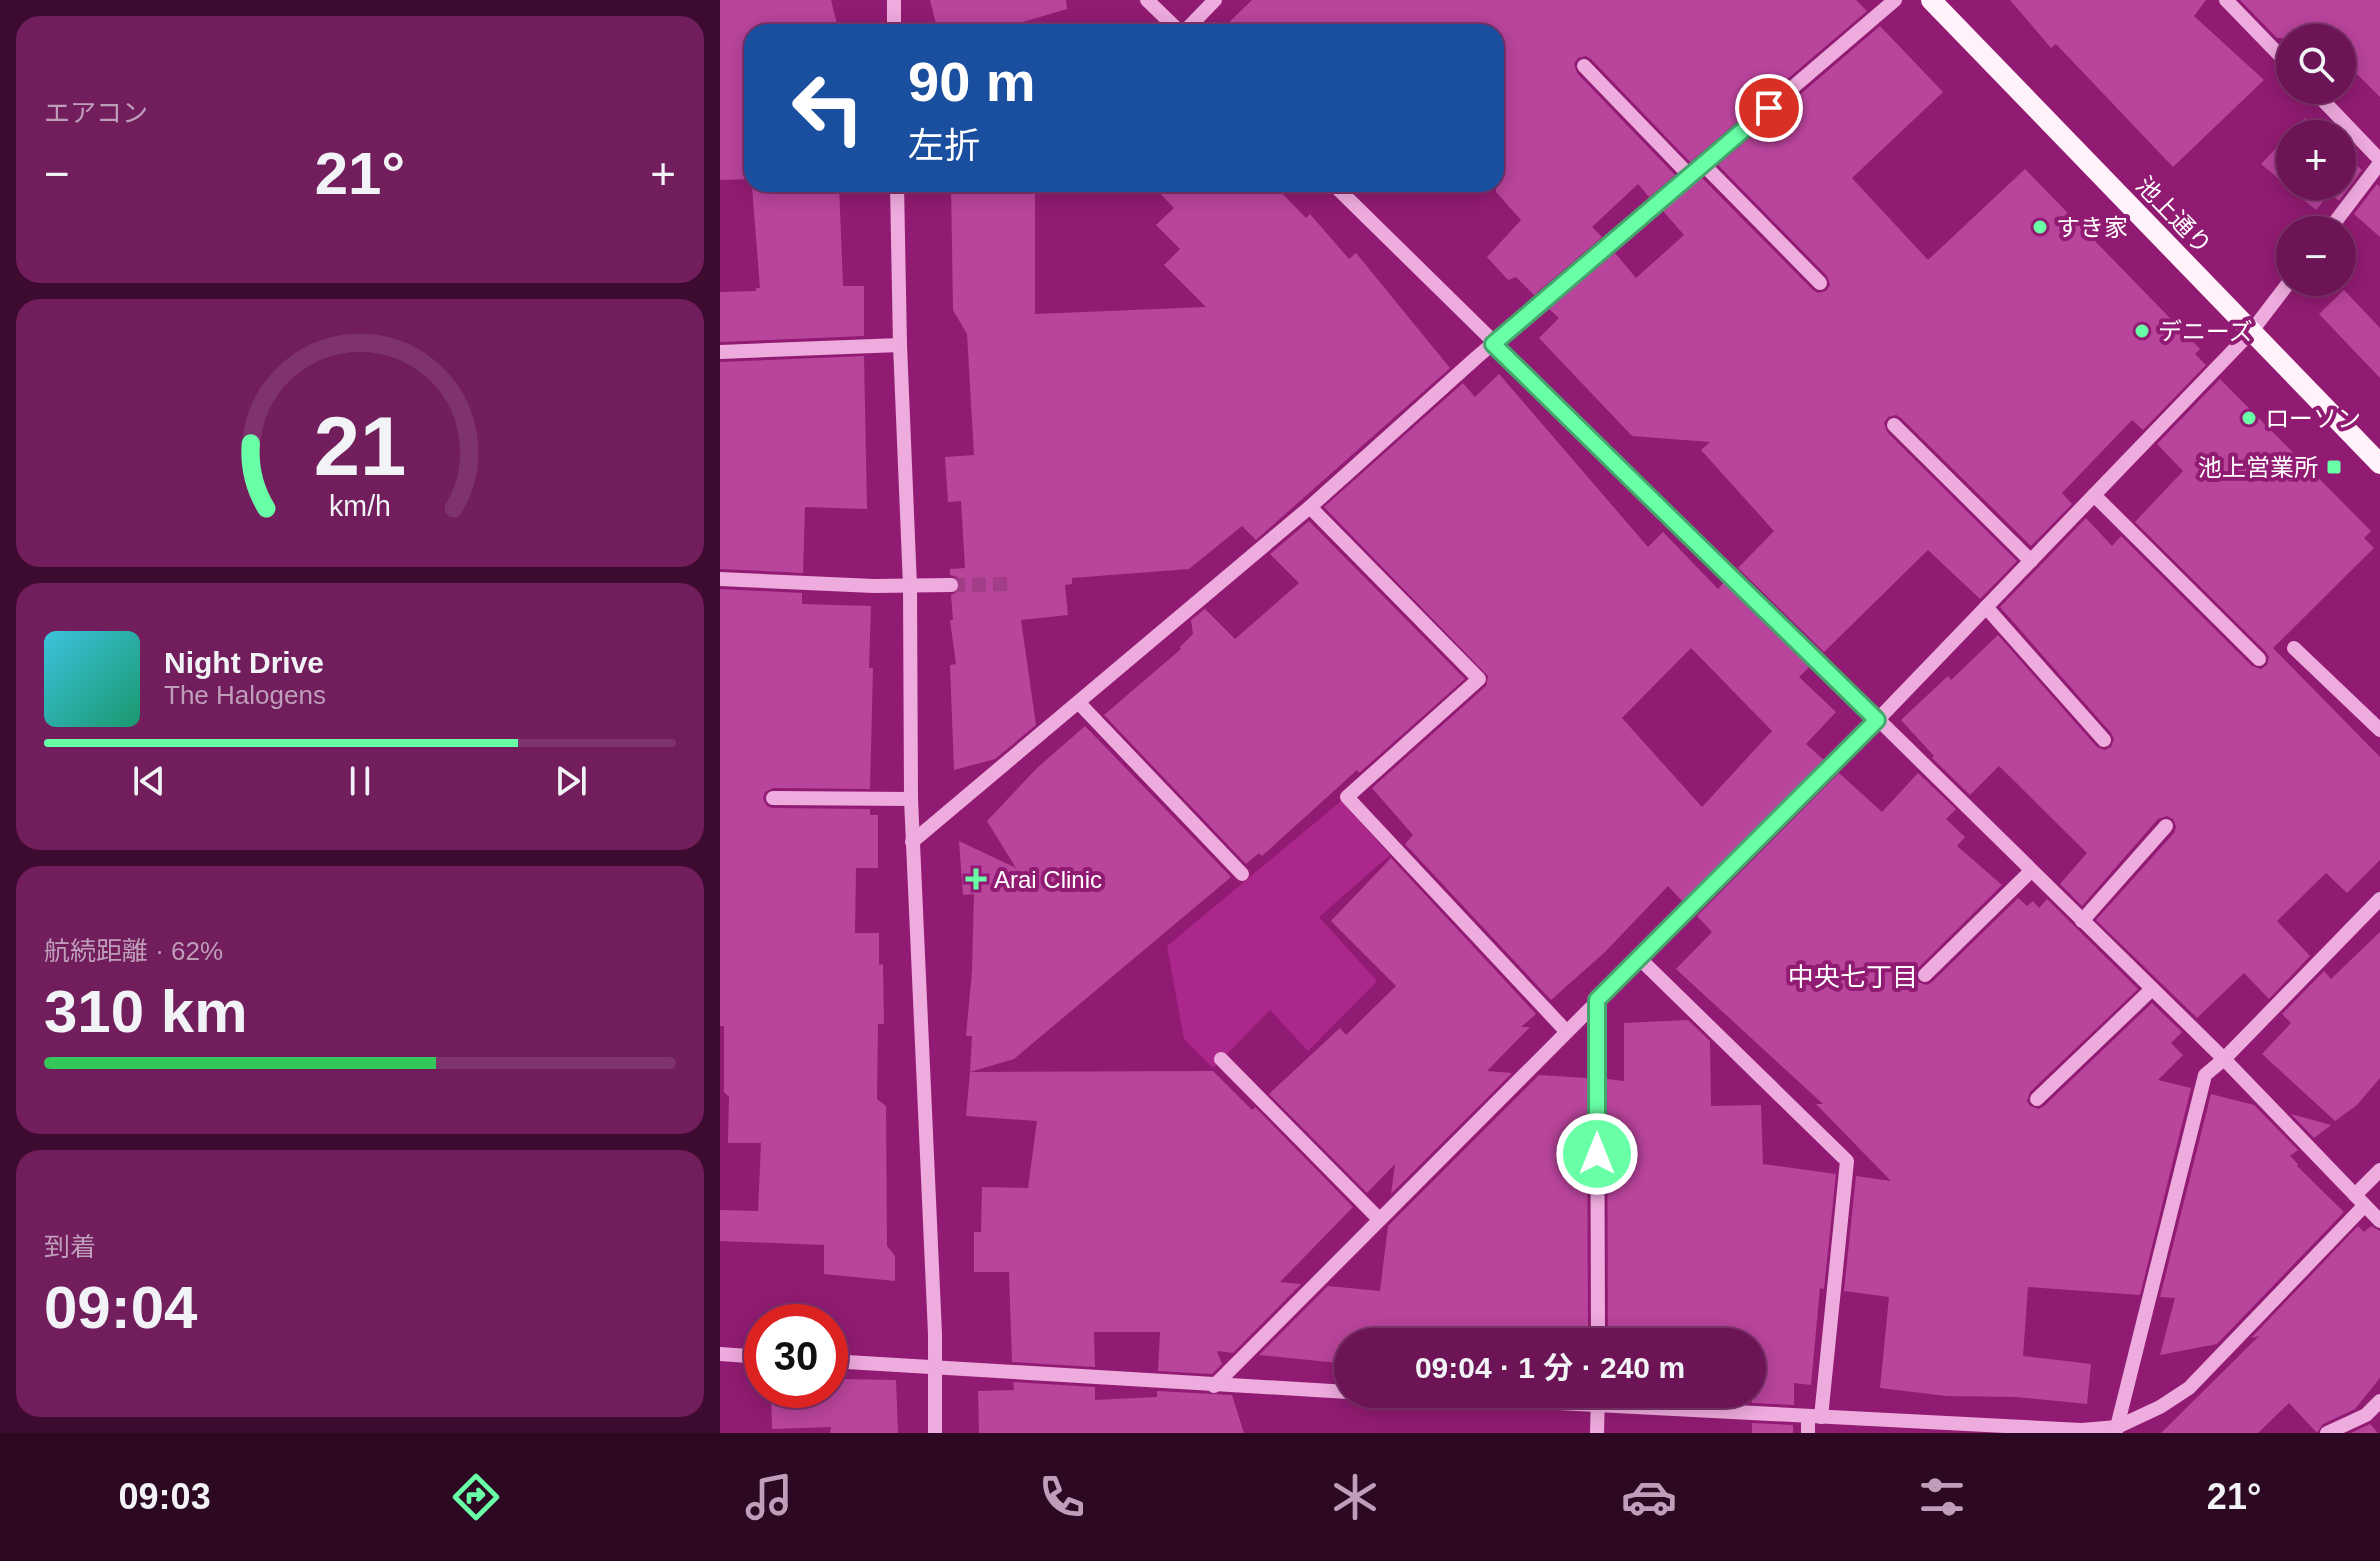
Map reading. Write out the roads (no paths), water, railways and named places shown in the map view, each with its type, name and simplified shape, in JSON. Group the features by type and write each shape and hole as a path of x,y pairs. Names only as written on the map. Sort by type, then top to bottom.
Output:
{"main road":[{"name":"池上通り","path":"1931,0 2380,464"}],"street":[{"path":"894,0 894,24"},
{"path":"1147,0 1173,24"},
{"path":"1190,24 1215,0"},
{"path":"912,842 1310,507 1493,344 1895,0"},
{"path":"2226,0 2276,52"},
{"path":"1584,66 1690,176"},
{"path":"2326,104 2380,162 2340,216"},
{"path":"1703,164 1820,283"},
{"path":"897,192 910,586 912,842 935,1318 935,1433"},
{"path":"1341,192 2224,1059 2380,1221"},
{"path":"1214,1386 1877,720 2251,332 2279,296"},
{"path":"720,352 900,345"},
{"path":"1894,425 2031,561"},
{"path":"2094,495 2259,659"},
{"path":"1310,507 1479,679 1347,797 1566,1031"},
{"path":"720,579 951,585"},
{"path":"1986,607 2104,740"},
{"path":"2294,648 2380,730"},
{"path":"1079,703 1242,874"},
{"path":"773,798 911,799"},
{"path":"2082,921 2166,826"},
{"path":"1925,975 2031,871"},
{"path":"2116,1430 2205,1075 2380,899"},
{"path":"1639,958 1847,1161 1815,1416 1808,1433"},
{"path":"2037,1099 2152,989"},
{"path":"1597,1000 1598,1328"},
{"path":"1221,1059 1379,1219"},
{"path":"1713,1408 1815,1416 2116,1430 2189,1388 2359,1200 2380,1170"},
{"path":"720,1354 744,1356"},
{"path":"848,1362 1334,1391"},
{"path":"2327,1433 2366,1415 2380,1401"},
{"path":"1597,1433 1598,1408"}],"tunnel":[{"path":"951,585 1012,584"}],"place":[{"name":"すき家","path":"2040,227"},
{"name":"デニーズ","path":"2142,331"},
{"name":"ローソン","path":"2249,418"},
{"name":"池上営業所","path":"2334,467"},
{"name":"Arai Clinic","path":"976,879"}],"district":[{"name":"中央七丁目","path":"1853,977"}]}
